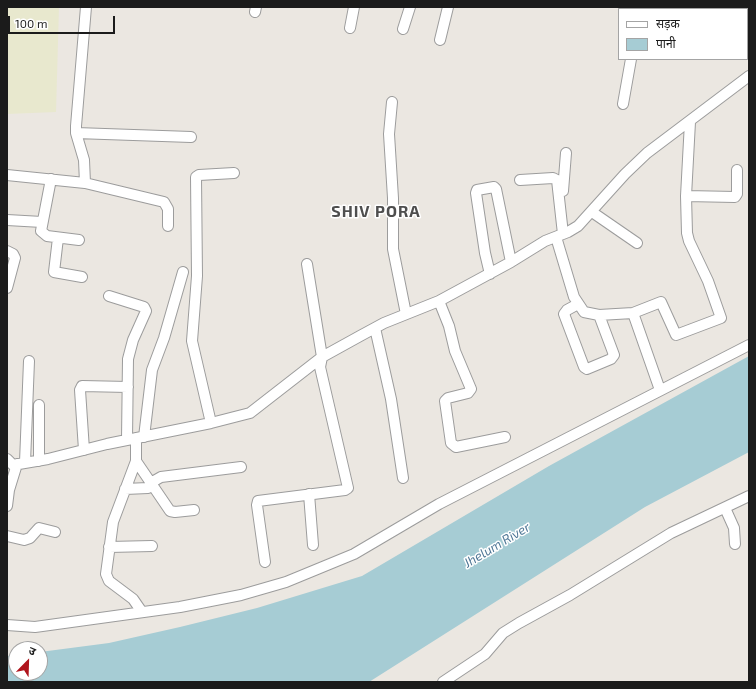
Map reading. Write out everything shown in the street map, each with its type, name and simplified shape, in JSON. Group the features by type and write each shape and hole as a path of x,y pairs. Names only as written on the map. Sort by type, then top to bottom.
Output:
{"street":[{"path":"85,183 84,160 76,133 86,7"},
{"path":"350,28 354,7"},
{"path":"404,29 410,7"},
{"path":"440,40 448,7"},
{"path":"623,104 631,60"},
{"path":"7,459 11,464 39,461 136,438 211,423 250,412 322,357 375,328 439,301 490,274 545,241 562,235 578,226 592,212 624,174 647,153 674,131 690,122 749,76"},
{"path":"392,102 389,134 393,198 393,249 406,314"},
{"path":"520,180 553,178 557,180 562,235 574,296 584,312 599,315 633,313 662,302 676,335 721,318 708,281 689,240 686,225 690,122"},
{"path":"76,133 191,137"},
{"path":"562,235 566,153"},
{"path":"686,196 735,197 737,194 737,170"},
{"path":"211,423 192,341 197,276 196,177 199,175 234,173"},
{"path":"7,175 85,183 164,202 168,209 168,226"},
{"path":"51,179 42,222 43,234 58,238 79,240"},
{"path":"490,274 481,230 476,193 477,190 494,187 496,189 511,262"},
{"path":"592,212 637,243"},
{"path":"7,220 42,222"},
{"path":"58,238 54,272 82,277"},
{"path":"7,251 13,254 15,258 7,288"},
{"path":"265,562 257,505 258,501 345,490 348,488 320,367 322,357 308,264"},
{"path":"136,438 152,370 183,272"},
{"path":"109,296 146,309 130,350 128,387 136,438 136,461 113,522 106,578 133,599 142,612"},
{"path":"439,301 449,326 455,351 471,389 468,393 448,398 445,401 451,443 456,447 505,437"},
{"path":"578,304 567,310 564,314 584,367 587,369 611,359 614,355 599,315"},
{"path":"633,313 660,390"},
{"path":"375,328 391,399 403,478"},
{"path":"7,625 35,626 180,608 241,595 286,582 354,554 439,504 493,478 517,464 749,345"},
{"path":"7,506 7,498 21,463 29,361"},
{"path":"84,450 80,390 82,386 128,387"},
{"path":"39,405 39,461"},
{"path":"136,461 172,512 194,510"},
{"path":"125,489 148,488 152,483 161,477 242,468"},
{"path":"309,494 313,544"},
{"path":"443,682 485,654 503,634 519,623 570,595 671,533 749,496"},
{"path":"724,508 734,528 735,544"},
{"path":"7,536 24,540 33,537 39,528 55,532"},
{"path":"109,547 152,546"}],"green space":[{"path":"7,7 59,7 56,112 7,114"}],"water":[{"name":"Jhelum River","path":"749,356 749,452 645,507 369,682 7,682 7,656 8,681 48,681 48,651 109,643 180,627 257,608 362,576 549,466"}],"district":[{"name":"SHIV PORA","path":"376,212"}]}
